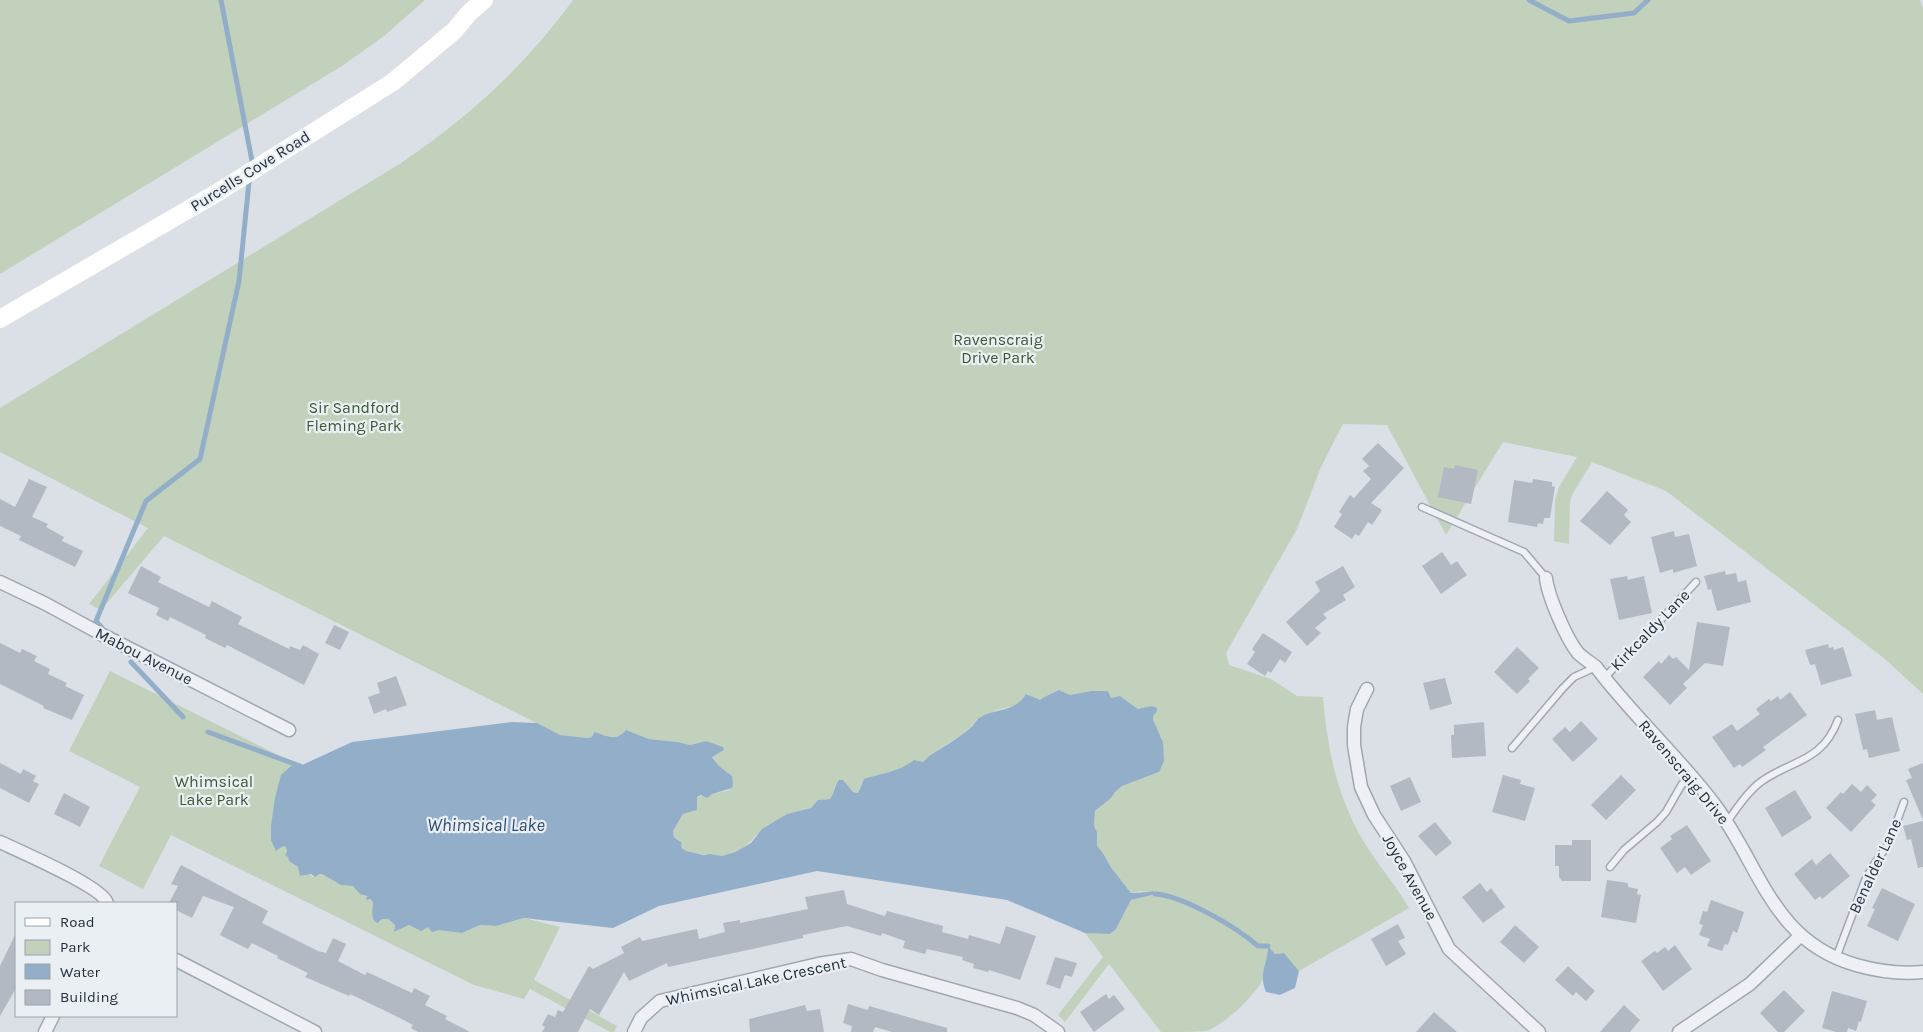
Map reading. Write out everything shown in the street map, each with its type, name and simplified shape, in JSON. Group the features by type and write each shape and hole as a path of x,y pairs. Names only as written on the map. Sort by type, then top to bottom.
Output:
{"main road":[{"name":"Purcells Cove Road","path":"0,319 220,191 393,82 454,31 470,12 484,0"}],"street":[{"name":"Ravenscraig Drive","path":"1546,578 1547,590 1579,654 1596,667 1694,780 1726,822 1775,906 1800,936 1818,949 1836,958 1862,967 1897,972 1923,972"},
{"name":"Mabou Avenue","path":"0,582 289,730"},
{"name":"Joyce Avenue","path":"1367,689 1357,709 1354,745 1361,787 1374,815 1404,861 1449,949 1539,1032"},
{"path":"0,842 86,884 106,901"},
{"path":"1679,1032 1750,984 1800,936"},
{"name":"Whimsical Lake Crescent","path":"634,1032 642,1018 660,1001 818,964 851,960 1017,1008 1034,1015 1058,1032"},
{"path":"178,961 315,1032"},
{"path":"45,1032 52,1017"}],"lane":[{"path":"1422,507 1524,552 1546,578"},
{"name":"Kirkcaldy Lane","path":"1605,678 1615,665 1659,623 1696,582"},
{"path":"1512,748 1574,677 1596,667"},
{"path":"1726,822 1756,786 1818,750 1832,734 1838,720"},
{"path":"1610,867 1624,850 1666,812 1682,784 1694,780"},
{"name":"Benalder Lane","path":"1836,958 1866,878 1889,842 1904,802"}],"green space":[{"path":"0,0 425,0 384,36 342,66 0,274"},
{"name":"Ravenscraig Drive Park","path":"573,0 1920,0 1923,8 1923,694 1885,659 1666,491 1592,462 1573,493 1570,502 1569,544 1554,541 1555,500 1559,487 1577,457 1503,442 1446,535 1387,425 1343,424 1321,467 1297,529 1226,653 1229,665 1271,679 1297,696 1323,697 1327,735 1335,772 1347,808 1364,842 1409,908 1299,971 1284,953 1275,954 1268,946 1265,970 1261,983 1244,1004 1230,1017 1207,1031 1161,1032 1109,964 1065,1022 1058,1015 1103,957 1085,933 1110,934 1116,929 1131,900 1155,893 1140,891 1131,893 1097,846 1097,832 1094,826 1095,811 1122,786 1159,772 1162,738 1153,724 1152,707 1138,709 1120,696 1111,698 1108,692 1091,691 1070,695 1059,690 1040,700 1034,699 1028,694 1017,705 997,710 977,719 969,729 923,762 914,760 905,767 870,777 862,782 858,793 835,785 834,795 830,799 818,800 811,808 787,814 740,849 726,855 715,856 686,851 679,840 674,837 673,831 683,814 694,811 697,797 730,790 732,776 719,766 712,756 724,750 706,741 690,745 649,739 626,730 615,737 593,732 592,737 588,738 560,735 164,536 101,610 89,604 148,528 0,452 0,408 401,163 473,109 535,47"},
{"name":"Whimsical Lake Park","path":"110,671 300,766 291,766 283,846 286,847 289,861 298,867 302,876 309,874 313,877 322,874 341,885 353,886 373,902 372,917 380,922 382,919 388,919 395,925 394,932 409,925 415,926 418,930 428,927 462,933 480,925 496,926 524,918 560,927 534,980 617,1026 614,1032 610,1032 530,989 524,999 474,985 171,835 143,889 99,866 140,787 69,751"}],"water":[{"name":"Whimsical Lake","path":"1059,690 1070,695 1091,691 1108,691 1111,698 1120,696 1138,709 1152,706 1157,708 1153,720 1163,742 1164,761 1159,772 1122,786 1095,811 1094,826 1097,832 1097,846 1113,870 1131,893 1153,891 1155,894 1131,900 1116,929 1110,934 1085,933 1007,900 817,871 659,906 613,928 524,918 496,926 480,925 462,933 439,930 432,932 428,927 421,931 409,925 394,932 395,925 388,919 382,919 378,923 375,922 372,914 373,902 370,899 366,900 367,896 360,894 353,886 341,885 322,874 315,877 311,874 300,876 298,867 289,861 285,855 287,852 286,847 283,846 276,851 271,840 275,798 281,775 291,766 300,766 352,742 511,722 537,723 560,735 588,738 592,737 594,732 615,737 626,730 649,739 690,745 706,741 723,747 724,750 712,757 719,766 732,776 732,788 712,794 707,798 701,795 697,797 697,810 683,814 673,831 674,837 681,842 682,848 686,851 722,856 735,852 751,843 762,829 787,814 811,808 818,800 830,799 839,780 843,780 853,792 858,793 864,779 896,770 914,760 923,762 970,729 978,719 985,715 1011,707 1022,700 1026,694 1040,700"},
{"path":"1268,946 1275,954 1284,953 1299,971 1295,988 1280,995 1266,992 1264,985 1263,974"}],"building":[{"path":"1378,443 1404,468 1371,503 1382,510 1372,525 1368,522 1359,536 1355,534 1352,539 1334,527 1342,514 1339,512 1350,495 1354,498 1371,479 1363,471 1369,466 1362,459"},
{"path":"1455,465 1478,470 1471,504 1438,497 1444,467 1454,469"},
{"path":"29,479 47,487 32,517 48,524 46,527 64,537 62,541 83,551 75,567 19,540 21,536 0,526 0,499 15,507"},
{"path":"1533,479 1552,482 1552,486 1555,487 1550,518 1544,518 1543,524 1538,523 1537,527 1508,522 1514,480 1532,483"},
{"path":"1607,491 1628,510 1624,515 1631,522 1610,545 1580,521"},
{"path":"1674,531 1675,537 1689,534 1697,566 1673,573 1673,569 1660,573 1651,537"},
{"path":"1442,552 1451,565 1457,561 1467,575 1441,594 1422,566"},
{"path":"141,566 161,577 158,582 209,607 212,601 242,617 238,624 289,649 290,646 300,650 303,645 319,654 304,685 227,645 225,648 205,638 206,635 170,617 168,621 156,615 159,608 128,593"},
{"path":"1343,566 1355,587 1343,595 1346,600 1323,614 1327,618 1315,628 1321,633 1307,646 1286,622 1320,591 1315,582"},
{"path":"1725,571 1726,575 1736,573 1738,582 1746,580 1751,602 1717,611 1711,589 1708,590 1704,576"},
{"path":"1627,576 1628,580 1644,576 1652,613 1619,620 1610,579"},
{"path":"1697,622 1730,627 1723,666 1705,663 1683,684 1687,688 1670,705 1643,677 1659,661 1661,664 1669,655 1673,659 1676,657 1689,670"},
{"path":"334,625 349,632 340,650 325,643"},
{"path":"1263,633 1292,652 1285,663 1280,659 1271,673 1268,671 1265,676 1247,664 1255,652 1252,649"},
{"path":"0,643 20,653 22,649 37,656 34,661 50,669 48,674 67,683 65,686 84,695 72,720 43,708 44,706 0,684"},
{"path":"1828,644 1829,648 1833,647 1834,650 1843,647 1852,676 1821,685 1815,664 1810,665 1805,650"},
{"path":"1517,647 1539,668 1528,679 1530,681 1517,694 1494,672"},
{"path":"396,676 407,705 387,712 386,709 374,714 368,697 380,693 377,683"},
{"path":"1445,678 1452,704 1430,710 1423,683"},
{"path":"1790,692 1807,715 1763,747 1766,750 1742,767 1740,764 1734,768 1712,737 1732,724 1737,731 1760,714 1756,709 1769,699 1771,701 1778,696 1780,700"},
{"path":"1875,710 1877,720 1892,717 1900,751 1869,758 1867,749 1863,750 1855,714"},
{"path":"1581,721 1598,739 1573,762 1552,739 1565,727 1570,732"},
{"path":"1484,722 1486,756 1452,758 1451,735 1454,735 1454,725"},
{"path":"0,763 21,774 23,769 36,776 33,781 39,784 29,803 0,788"},
{"path":"1923,763 1923,820 1906,780 1912,778 1908,769"},
{"path":"1503,775 1521,780 1520,784 1535,788 1525,821 1492,812"},
{"path":"1621,775 1636,790 1606,820 1591,805"},
{"path":"1410,777 1421,802 1401,811 1390,786"},
{"path":"1852,784 1861,792 1867,785 1877,795 1871,801 1876,805 1851,832 1826,808 1841,792 1843,794"},
{"path":"1795,790 1812,818 1782,837 1765,808"},
{"path":"64,793 90,807 80,827 54,814"},
{"path":"1923,821 1923,867 1918,868 1911,839 1907,840 1903,826"},
{"path":"1435,822 1452,843 1436,856 1418,836"},
{"path":"1687,825 1711,861 1691,875 1685,867 1677,873 1660,848 1672,839 1670,836"},
{"path":"1572,840 1591,840 1591,881 1562,881 1559,877 1559,866 1555,866 1555,845 1572,845"},
{"path":"1830,853 1850,876 1822,899 1820,896 1815,900 1794,874 1812,859 1816,865"},
{"path":"181,865 268,911 262,923 318,951 326,953 333,938 346,944 338,961 365,975 367,972 412,993 414,988 430,996 425,1005 447,1016 445,1019 470,1032 418,1032 411,1028 413,1025 400,1018 350,994 349,996 305,977 308,973 252,943 248,949 220,935 234,907 203,896 192,918 178,911 178,902 170,902 178,886 171,884"},
{"path":"1607,880 1628,883 1628,887 1638,889 1637,894 1641,895 1636,923 1601,917"},
{"path":"1480,883 1487,892 1491,888 1505,907 1483,923 1462,897"},
{"path":"1882,888 1915,904 1898,941 1867,926 1875,909 1872,908"},
{"path":"844,890 847,904 885,916 887,911 943,926 942,932 968,939 969,935 1000,944 1006,926 1036,936 1020,980 989,970 988,972 973,968 974,964 962,960 963,957 927,949 925,954 903,948 905,941 882,933 881,936 847,926 803,935 803,938 668,967 667,963 629,981 624,972 599,1015 590,1009 578,1032 542,1032 545,1027 542,1025 548,1014 555,1017 558,1010 563,1012 589,966 593,969 624,953 621,947 640,937 642,941 697,929 699,939 725,932 723,923 740,920 740,923 808,909 805,897"},
{"path":"1711,900 1744,912 1737,933 1733,931 1728,945 1725,944 1722,951 1707,946 1710,939 1699,935 1703,925 1699,924 1703,911 1707,912"},
{"path":"1398,924 1405,938 1398,941 1406,954 1386,966 1371,939"},
{"path":"1515,925 1539,947 1524,963 1500,942"},
{"path":"15,935 15,990 0,1016 0,966"},
{"path":"1675,945 1692,969 1663,991 1641,961 1655,951 1657,953 1665,947 1668,951"},
{"path":"1055,957 1077,963 1072,977 1065,975 1060,989 1046,984"},
{"path":"1568,966 1595,991 1586,1001 1576,992 1573,996 1555,980"},
{"path":"1784,990 1805,1011 1784,1032 1778,1032 1760,1013"},
{"path":"1832,991 1867,1001 1861,1022 1859,1021 1856,1031 1848,1028 1847,1032 1836,1032 1822,1028"},
{"path":"1106,994 1109,999 1114,995 1125,1009 1094,1032 1080,1012"},
{"path":"848,1004 868,1010 869,1006 947,1028 947,1032 892,1032 875,1027 873,1032 851,1032 852,1026 843,1023"},
{"path":"805,1005 807,1011 820,1009 824,1032 750,1032 749,1019"},
{"path":"1624,1005 1640,1020 1630,1032 1600,1032"},
{"path":"1434,1012 1457,1032 1416,1032"}],"waterway":[{"path":"221,0 252,161"},
{"path":"1529,0 1569,21 1634,13 1648,0"},
{"path":"102,628 96,621 146,501 200,459 239,281 249,182"},
{"path":"131,662 183,717"},
{"path":"208,732 300,766"},
{"path":"1155,894 1167,896 1195,906 1237,930 1258,946 1268,946"}],"park label":[{"name":"Sir Sandford Fleming Park","path":"354,416"}]}
